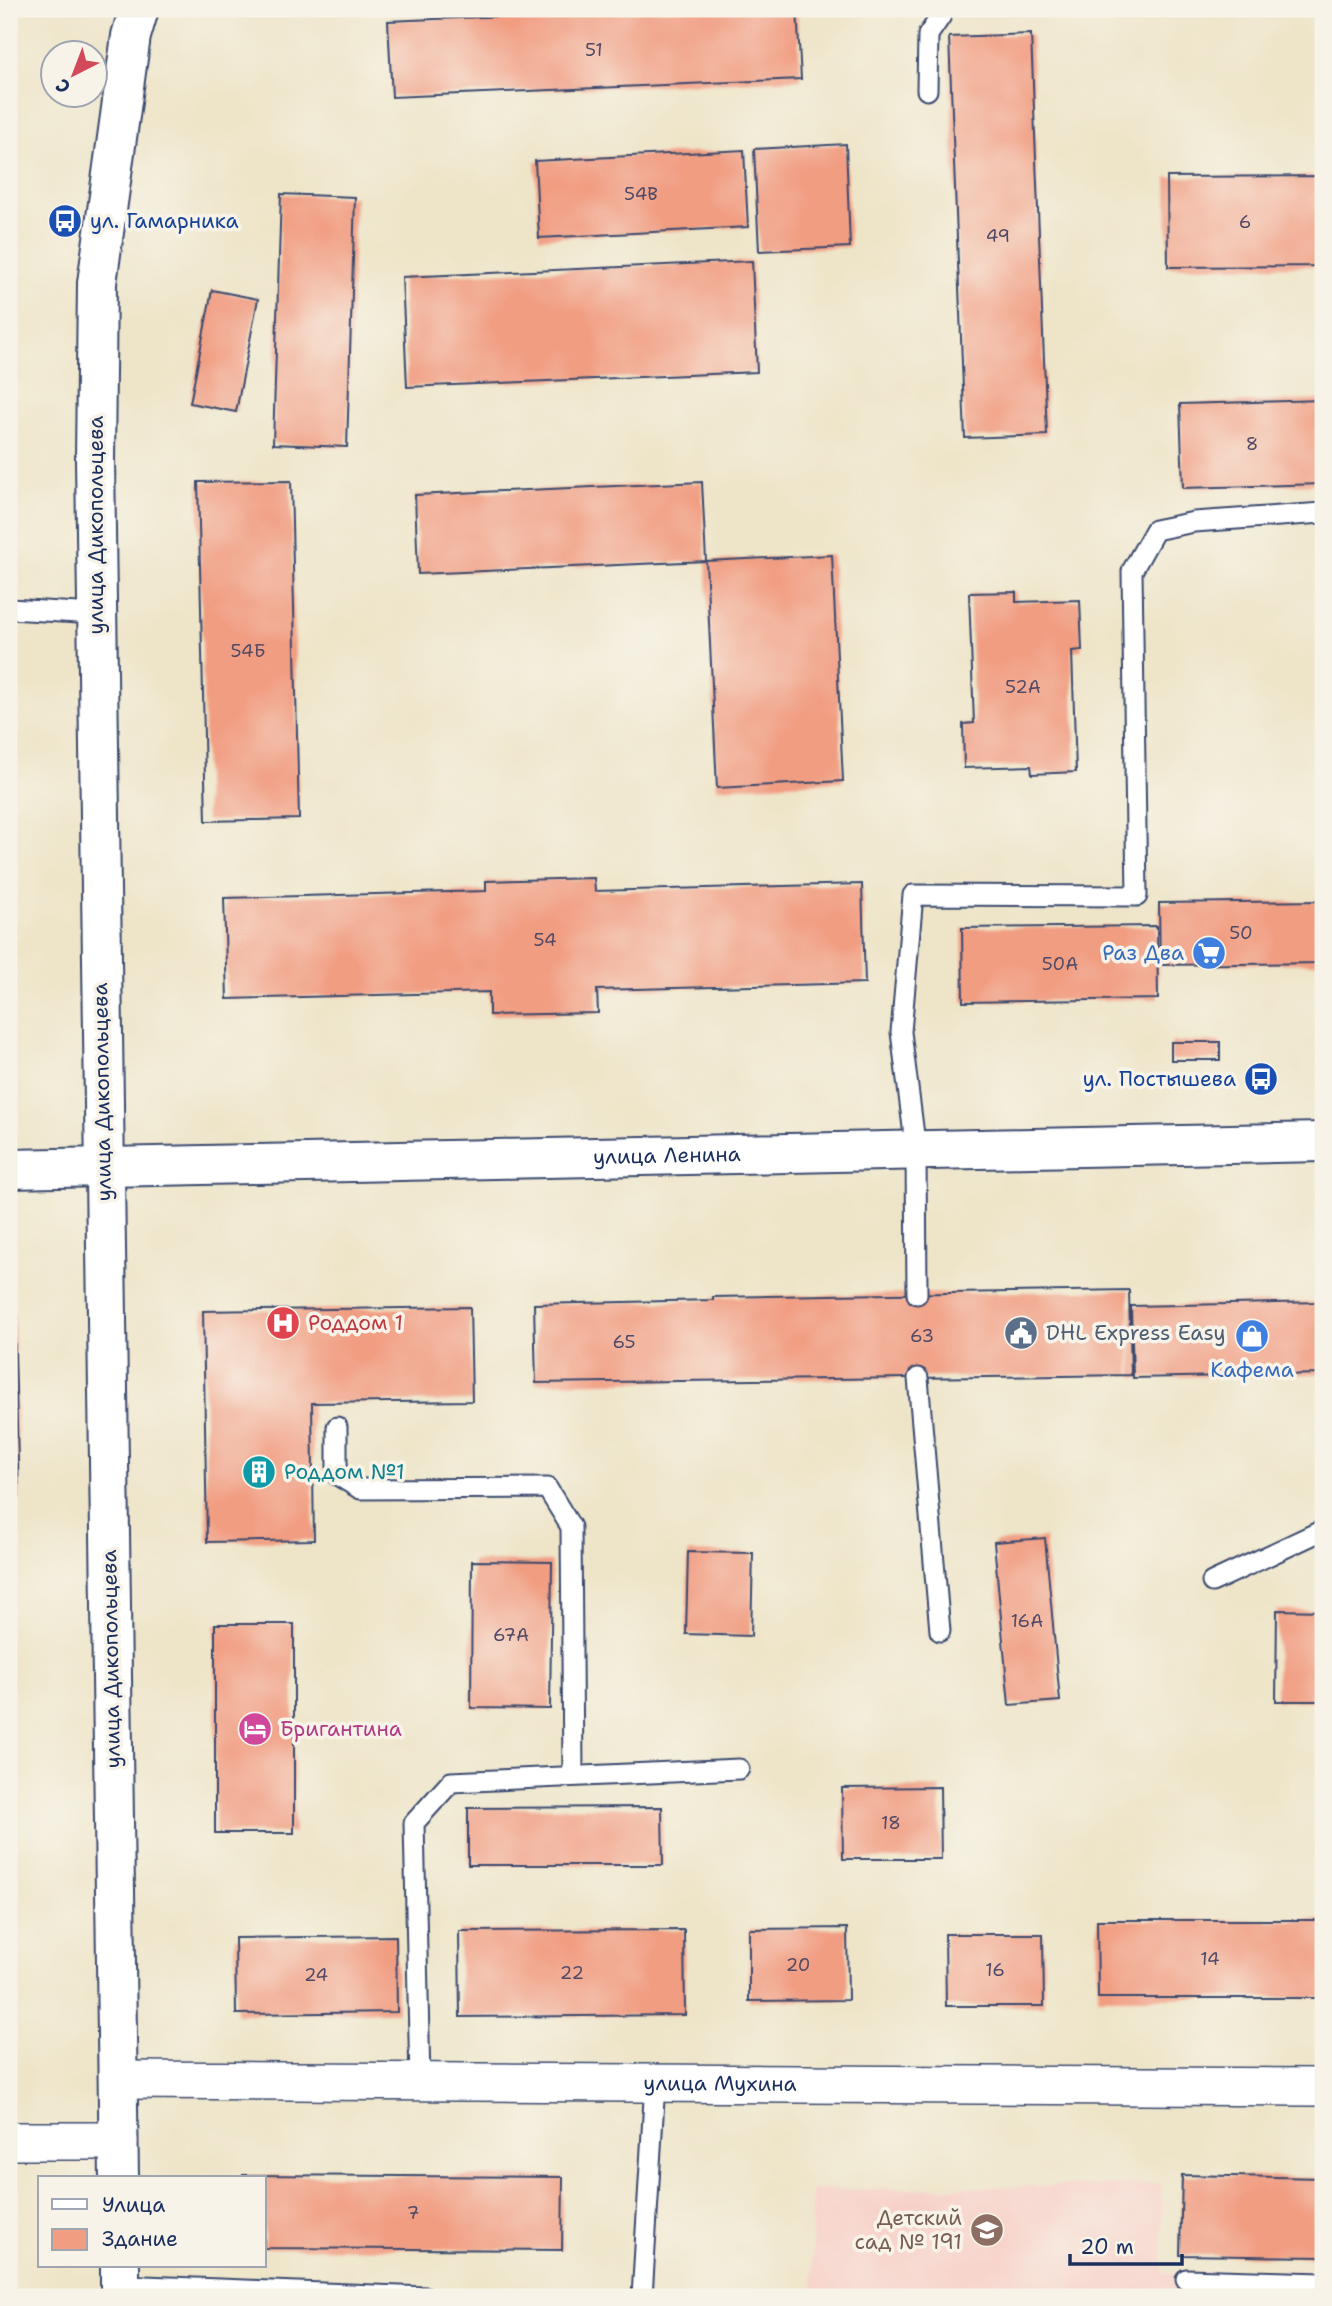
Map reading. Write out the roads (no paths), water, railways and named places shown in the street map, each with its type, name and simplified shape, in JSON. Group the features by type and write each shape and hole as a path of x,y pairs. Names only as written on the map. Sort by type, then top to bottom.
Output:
{"main road":[{"name":"улица Дикопольцева","path":"119,2160 102,1168 96,614 97,283 131,36 139,9"},
{"name":"улица Ленина","path":"9,1170 1323,1142"}],"street":[{"name":"улица Мухина","path":"118,2080 1323,2088"},
{"path":"9,2141 119,2160"}],"lane":[{"path":"927,90 928,35 941,16 941,9"},
{"path":"917,1294 916,1151 901,1032 913,895 1137,896 1132,571 1155,530 1194,522 1323,513"},
{"path":"9,608 96,614"},
{"path":"918,1378 940,1631"},
{"path":"337,1427 337,1475 360,1489 547,1488 571,1527 573,1776"},
{"path":"1212,1582 1323,1530"},
{"path":"420,2081 414,1823 451,1782 739,1769"},
{"path":"642,2297 655,2083"},
{"path":"1186,2279 1323,2283"},
{"path":"120,2283 426,2297"}],"place":[{"name":"ул. Гамарника","path":"65,221"},
{"name":"Раз Два","path":"1209,953"},
{"name":"ул. Постышева","path":"1261,1079"},
{"name":"Роддом 1","path":"283,1323"},
{"name":"DHL Express Easy","path":"1021,1333"},
{"name":"Кафема","path":"1252,1336"},
{"name":"Роддом №1","path":"259,1472"},
{"name":"Бригантина","path":"255,1729"},
{"name":"Детский сад № 191","path":"987,2230"}]}
